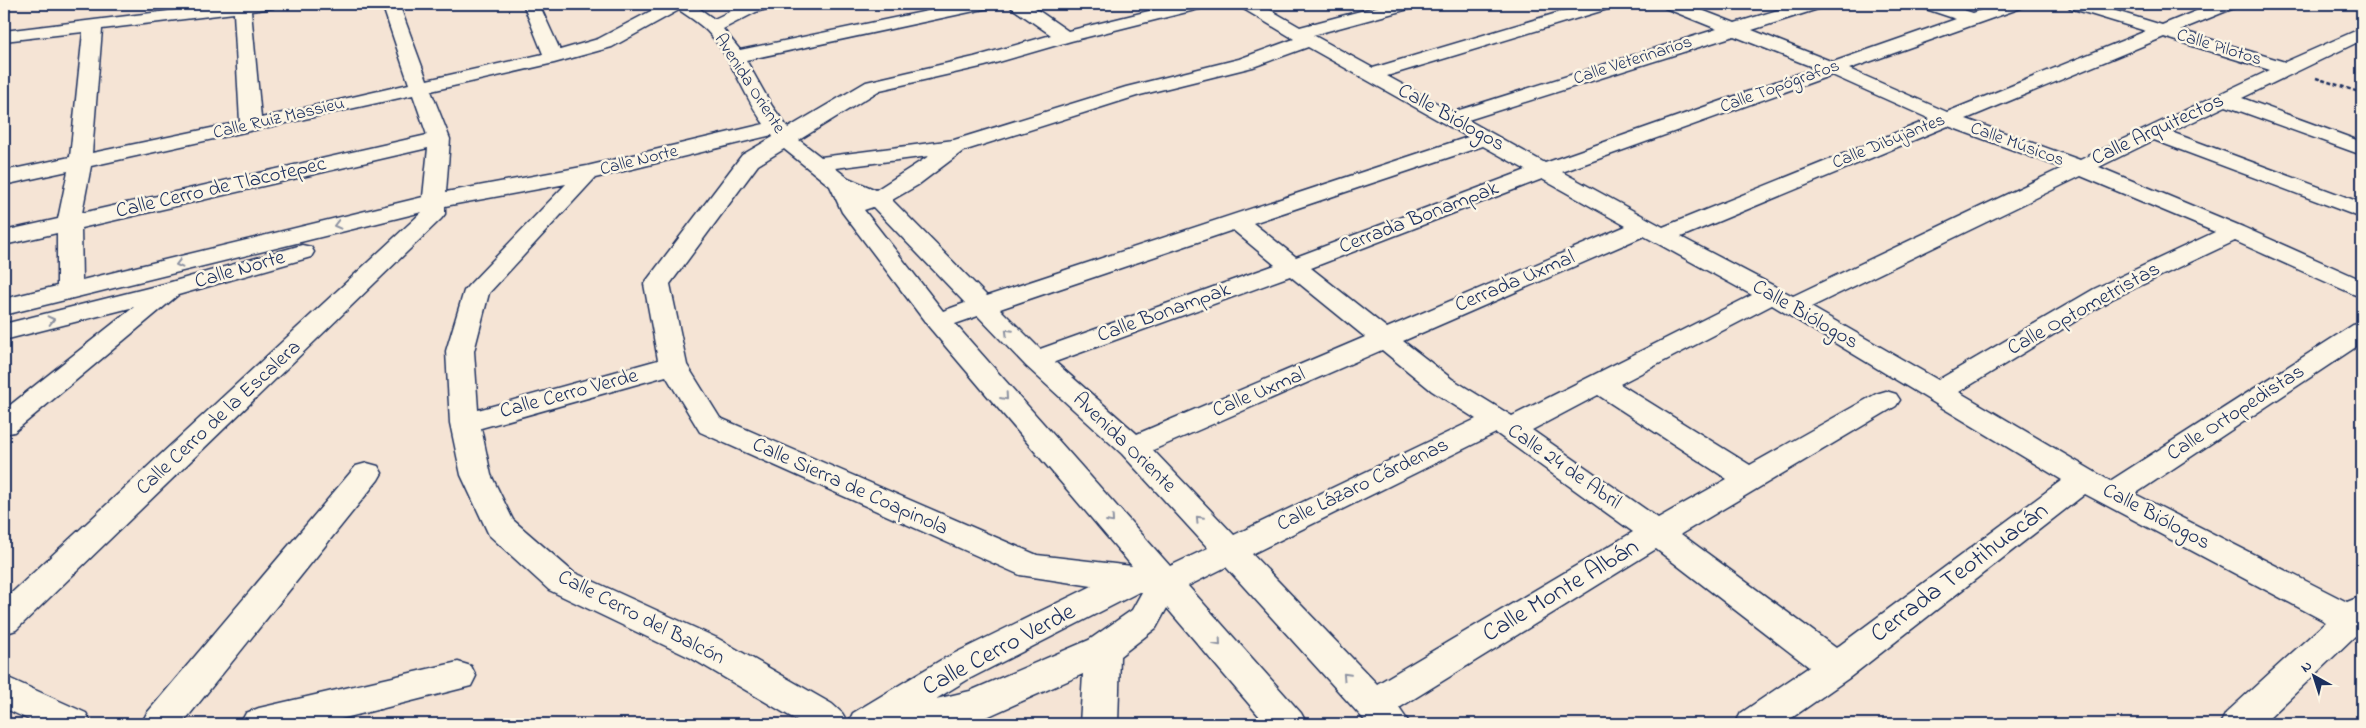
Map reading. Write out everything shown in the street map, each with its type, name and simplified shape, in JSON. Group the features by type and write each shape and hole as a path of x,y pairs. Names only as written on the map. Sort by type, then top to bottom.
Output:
{"street":[{"path":"4,36 267,4"},
{"path":"390,4 439,139 434,208"},
{"path":"531,4 554,57"},
{"name":"Calle Ruiz Massieu","path":"4,178 251,126 554,57 604,43 676,4"},
{"name":"Avenida Oriente","path":"682,4 713,26 735,57 780,133 840,183 878,199 1036,360 1133,447 1382,714"},
{"path":"713,26 750,8 764,4"},
{"path":"735,57 984,4"},
{"path":"1018,4 1065,37"},
{"name":"Calle Sierra de Coapinola","path":"1149,581 1032,566 710,425 673,365 657,284 750,160 780,133 874,86 978,62 1065,37 1197,4"},
{"name":"Calle Biólogos","path":"1248,4 1653,232 1782,300 2097,487 2359,618"},
{"path":"815,164 957,146 1133,91 1246,63 1304,37 1406,4"},
{"path":"1372,74 1605,4"},
{"name":"Calle Músicos","path":"1671,4 1831,68 1947,119 2079,167 2235,232 2362,289"},
{"name":"Calle Veterinarios","path":"1451,119 1734,28 1815,4"},
{"path":"1929,4 1967,12"},
{"name":"Calle Topógrafos","path":"1545,170 1831,68 1967,12 2015,4"},
{"name":"Calle Pilotos","path":"2076,4 2287,68"},
{"name":"Calle Dibujantes","path":"1653,232 1947,119 2228,4"},
{"path":"242,7 251,126"},
{"path":"70,290 69,222 81,161 93,26"},
{"name":"Calle Arquitectos","path":"1599,383 2154,133 2362,33"},
{"path":"2226,99 2362,149"},
{"name":"Calle Norte","path":"4,332 173,289 472,196 780,133"},
{"path":"2154,133 2362,211"},
{"path":"938,321 1485,138"},
{"name":"Calle Cerro de Tlacotepec","path":"4,238 439,139"},
{"path":"850,207 878,199 902,186 957,146"},
{"name":"Cerrada Bonampak","path":"1292,267 1545,170"},
{"name":"Calle Cerro del Balcón","path":"587,173 561,204 477,291 460,351 465,423 476,475 500,527 561,581 704,648 819,715 829,724"},
{"path":"840,183 850,207 938,321 1149,581 1288,724"},
{"name":"Calle Norte","path":"4,307 70,290 434,208"},
{"name":"Calle Cerro de la Escalera","path":"4,621 434,208"},
{"name":"Calle 24 de Abril","path":"1236,221 1442,385 1504,425 1657,533 1836,668"},
{"name":"Cerrada Uxmal","path":"1385,338 1653,232"},
{"name":"Calle Optometristas","path":"1937,393 2103,294 2235,232"},
{"name":"Calle Bonampak","path":"1036,360 1292,267"},
{"path":"4,425 173,289"},
{"name":"Calle Ortopedistas","path":"2097,487 2362,331"},
{"name":"Calle Uxmal","path":"1133,447 1385,338"},
{"name":"Calle Cerro Verde","path":"465,423 673,365"},
{"path":"1599,383 1750,479"},
{"name":"Calle Lázaro Cárdenas","path":"1149,581 1228,550 1599,383"},
{"name":"Calle Monte Albán","path":"1382,714 1657,533 1886,400"},
{"path":"160,724 367,473"},
{"name":"Cerrada Teotihuacán","path":"1754,724 2097,487"},
{"path":"898,724 976,705 1102,650 1144,620 1149,581"},
{"name":"Calle Cerro Verde","path":"866,724 954,670 1149,581"},
{"path":"2239,724 2359,618"},
{"path":"1098,724 1102,650"},
{"path":"259,724 458,676"},
{"path":"4,691 72,724"}],"path":[{"name":"Calle Pilotos","path":"2287,68 2362,93"}]}
